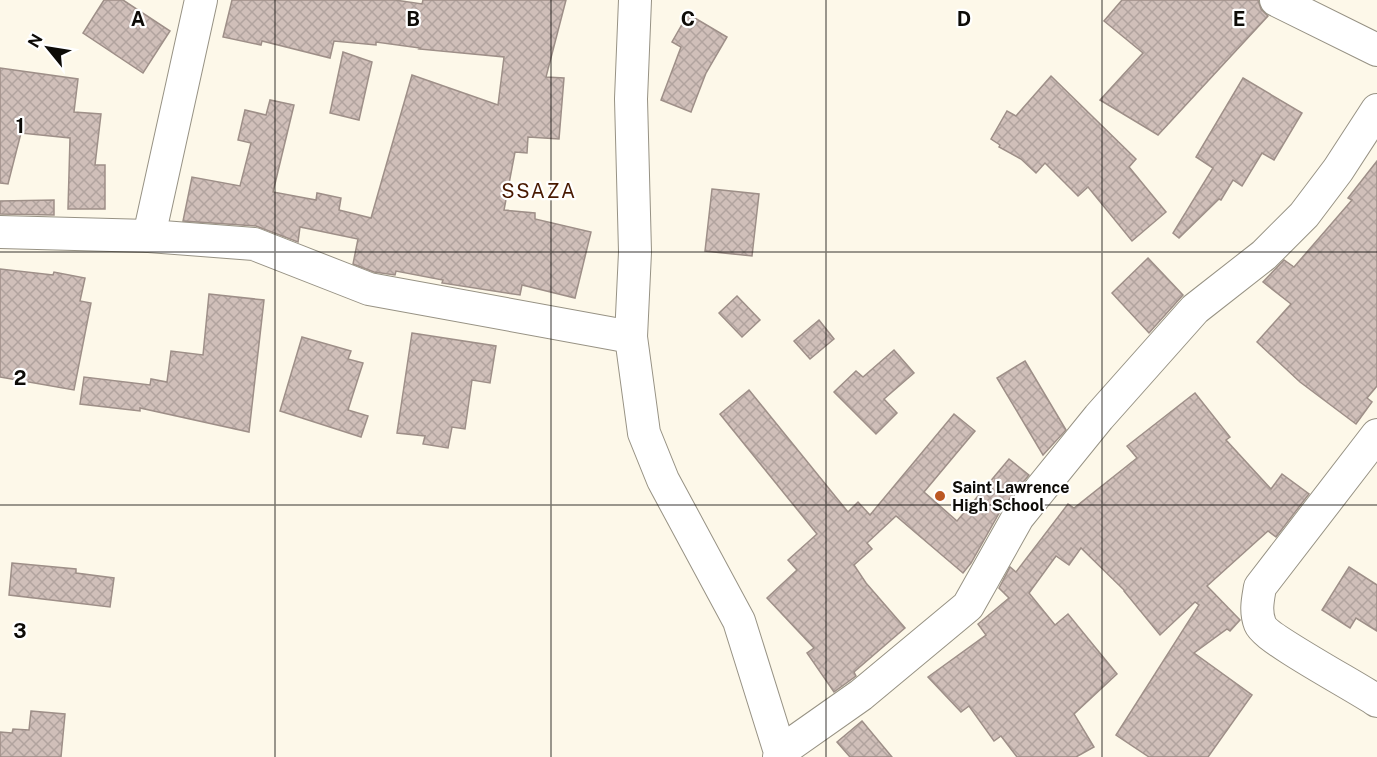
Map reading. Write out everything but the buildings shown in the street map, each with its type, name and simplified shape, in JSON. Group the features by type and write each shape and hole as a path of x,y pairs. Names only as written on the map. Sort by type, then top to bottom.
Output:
{"street":[{"path":"149,236 201,0"},
{"path":"635,0 631,99 635,252 631,337 644,433 663,480 739,621 780,755 861,695 968,606 1018,517 1099,417 1196,309 1264,255 1304,215 1338,170 1377,110"},
{"path":"1276,0 1377,50"},
{"path":"0,232 149,236 254,244 369,289 631,337"},
{"path":"1377,435 1260,587 1257,606 1261,626 1276,640 1377,701"}],"place":[{"name":"Saint Lawrence High School","path":"940,496"}],"district":[{"name":"SSAZA","path":"539,191"}]}
